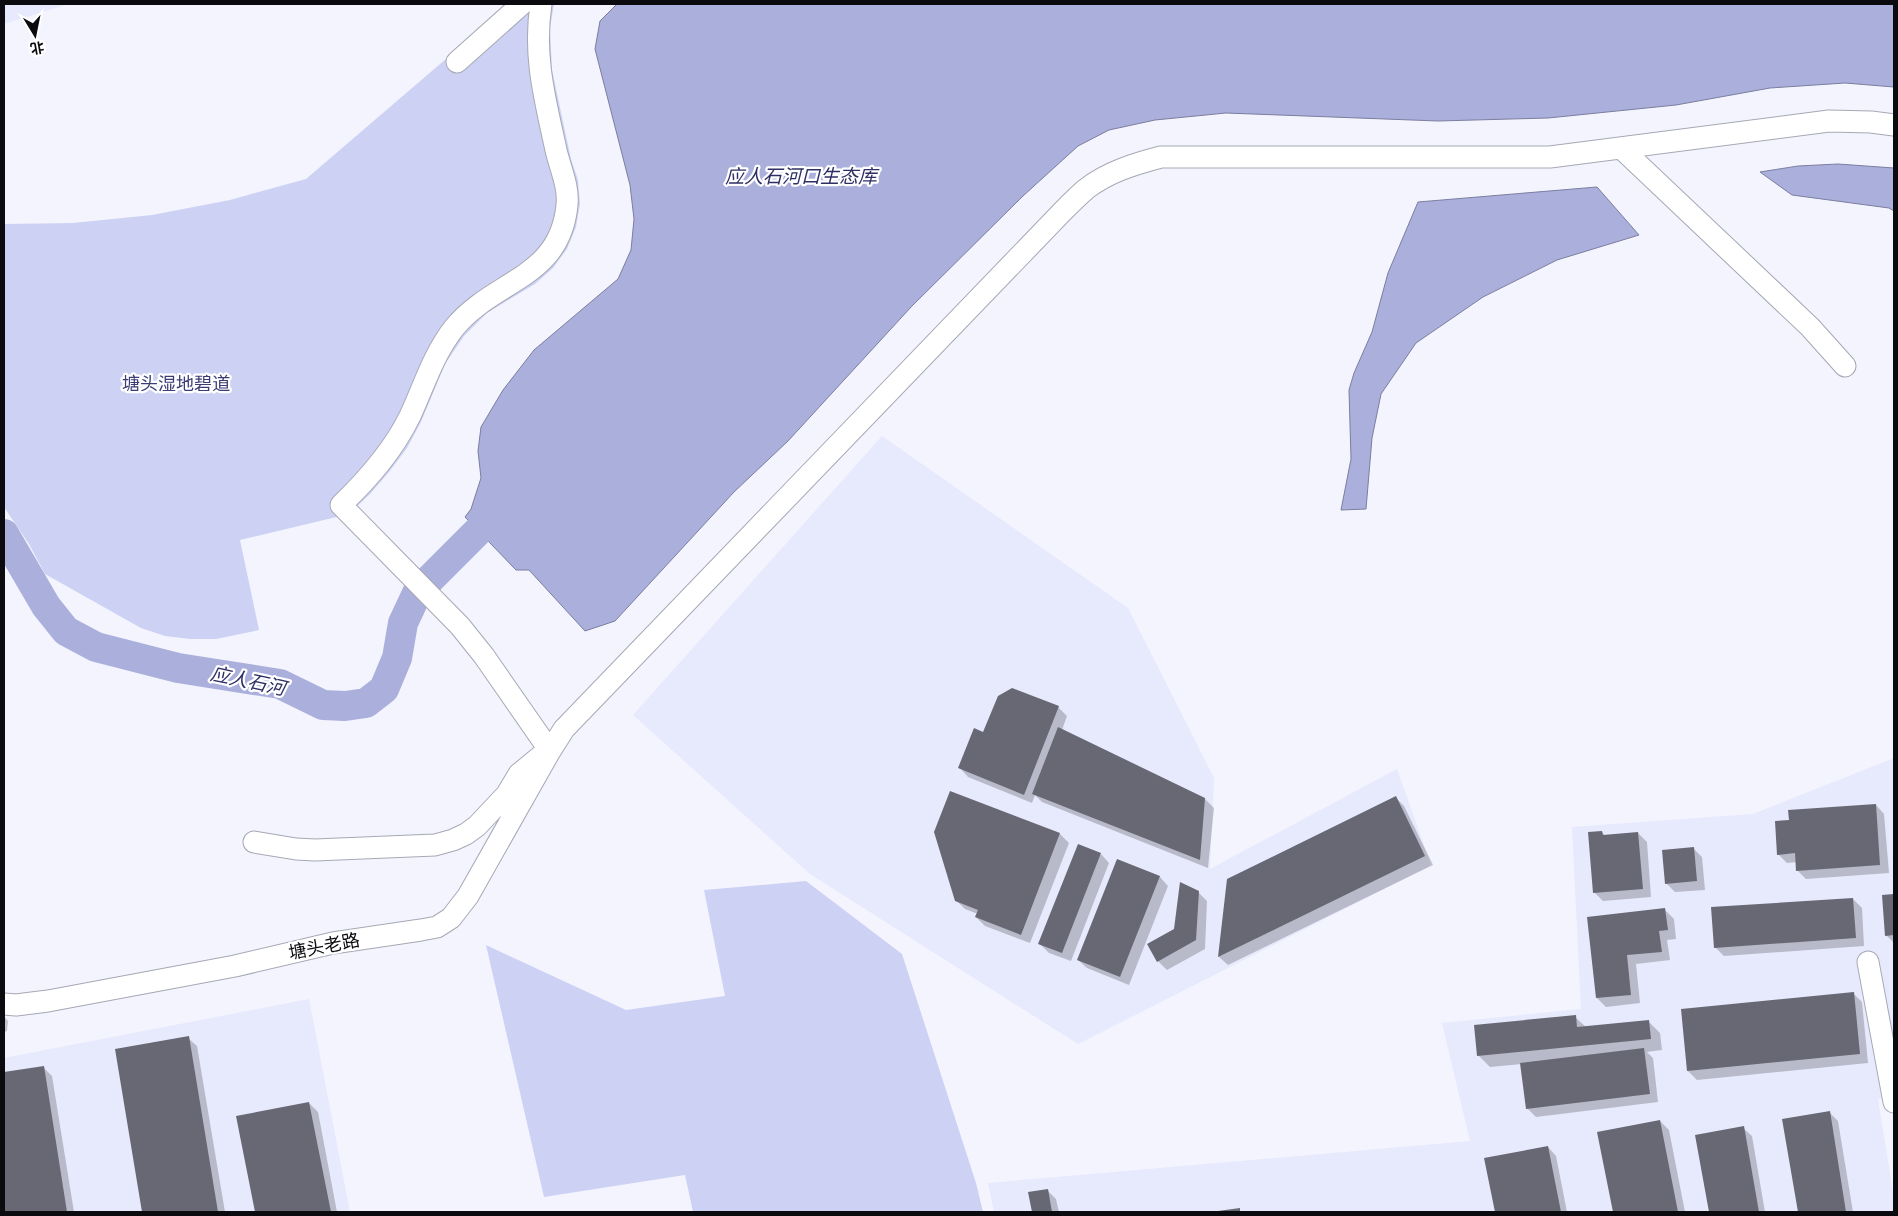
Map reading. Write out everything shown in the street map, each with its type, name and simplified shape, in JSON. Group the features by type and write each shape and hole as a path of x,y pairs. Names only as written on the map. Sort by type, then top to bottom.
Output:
{"street":[{"path":"457,62 522,4"},
{"path":"254,842 315,850 435,846 466,834 477,826 507,794 519,774 536,759 550,751 484,656 460,626 341,505 380,464 396,441 410,416 434,358 454,328 480,303 528,274 544,260 556,243 564,224 567,203 565,182 540,72 538,27 541,4"},
{"name":"塘头老路","path":"4,1004 48,1000 235,966 333,943 421,930 438,926 450,918 468,896 564,729 1063,211 1086,189 1108,175 1135,164 1161,157 1550,157 1828,121 1894,125"},
{"path":"1621,148 1810,327 1845,366"},
{"path":"1868,962 1894,1102"}],"shaded area":[{"path":"4,4 68,4 4,24"},
{"path":"882,436 1128,608 1214,778 1210,869 1397,769 1431,865 1078,1044 810,874 633,715"},
{"path":"1894,758 1894,1097 1878,1099 1894,1198 1894,1212 994,1212 988,1183 1470,1141 1442,1023 1581,1009 1572,827 1753,814"},
{"path":"309,999 350,1212 4,1212 4,1058"}],"green space":[{"name":"塘头湿地碧道","path":"510,4 554,4 550,28 552,70 571,159 578,180 580,204 576,227 567,249 553,268 535,284 487,313 464,336 445,364 421,422 407,448 389,472 349,514 240,540 259,630 216,639 190,639 165,636 141,628 45,574 29,544 4,507 4,224 73,223 152,215 230,200 306,179"},
{"path":"806,881 902,954 976,1183 983,1212 693,1212 685,1175 544,1197 486,945 626,1010 725,996 704,890"}],"water":[{"name":"应人石河口生态库","path":"617,4 1894,4 1894,87 1845,83 1770,88 1676,105 1548,118 1438,121 1226,113 1155,120 1109,130 1078,146 1023,196 912,306 788,441 734,492 615,621 585,631 529,570 516,570 465,517 471,509 481,478 478,451 481,427 503,390 534,350 618,279 631,250 634,219 630,185 595,49 600,21"},
{"path":"1838,164 1894,168 1894,211 1889,208 1792,195 1760,172 1798,166"},
{"path":"1597,187 1639,235 1557,260 1483,297 1416,343 1381,394 1372,438 1366,509 1341,510 1351,459 1349,390 1354,373 1372,332 1388,273 1418,202"}],"building":[{"path":"1012,688 1059,706 1024,795 958,768 974,728 983,732 998,696"},
{"path":"1058,727 1205,798 1200,860 1032,794"},
{"path":"950,791 1060,833 1021,935 975,917 978,910 955,901 934,832"},
{"path":"1396,796 1425,856 1218,957 1227,879"},
{"path":"1876,804 1880,865 1796,871 1795,853 1777,855 1775,821 1789,820 1788,810"},
{"path":"1602,831 1603,835 1638,832 1643,889 1593,893 1588,832"},
{"path":"1078,844 1101,853 1062,953 1038,944"},
{"path":"1694,847 1697,881 1665,884 1662,850"},
{"path":"1117,859 1160,876 1120,977 1077,960"},
{"path":"1180,882 1199,891 1196,940 1157,962 1147,944 1174,929"},
{"path":"1894,894 1894,935 1885,936 1882,895"},
{"path":"1853,898 1856,938 1714,948 1711,907"},
{"path":"1665,908 1668,930 1659,931 1662,952 1627,955 1631,995 1596,998 1587,917"},
{"path":"1854,992 1860,1054 1687,1071 1681,1009"},
{"path":"1576,1015 1577,1027 1649,1020 1651,1039 1477,1056 1474,1025"},
{"path":"189,1036 218,1212 142,1212 115,1049"},
{"path":"1644,1048 1650,1094 1526,1109 1520,1063"},
{"path":"44,1066 67,1212 4,1212 4,1072"},
{"path":"309,1102 331,1212 255,1212 236,1116"},
{"path":"1830,1111 1846,1212 1798,1212 1782,1119"},
{"path":"1660,1120 1678,1212 1613,1212 1597,1132"},
{"path":"1744,1126 1759,1212 1709,1212 1695,1135"},
{"path":"1548,1146 1561,1212 1495,1212 1484,1158"},
{"path":"1048,1189 1052,1212 1032,1212 1028,1192"},
{"path":"1240,1208 1240,1212 1218,1212 1218,1211"}],"waterway":[{"name":"应人石河","path":"4,534 46,606 66,631 96,647 178,668 280,684 323,705 345,706 366,703 384,689 397,658 403,623 418,591 478,531"}]}
